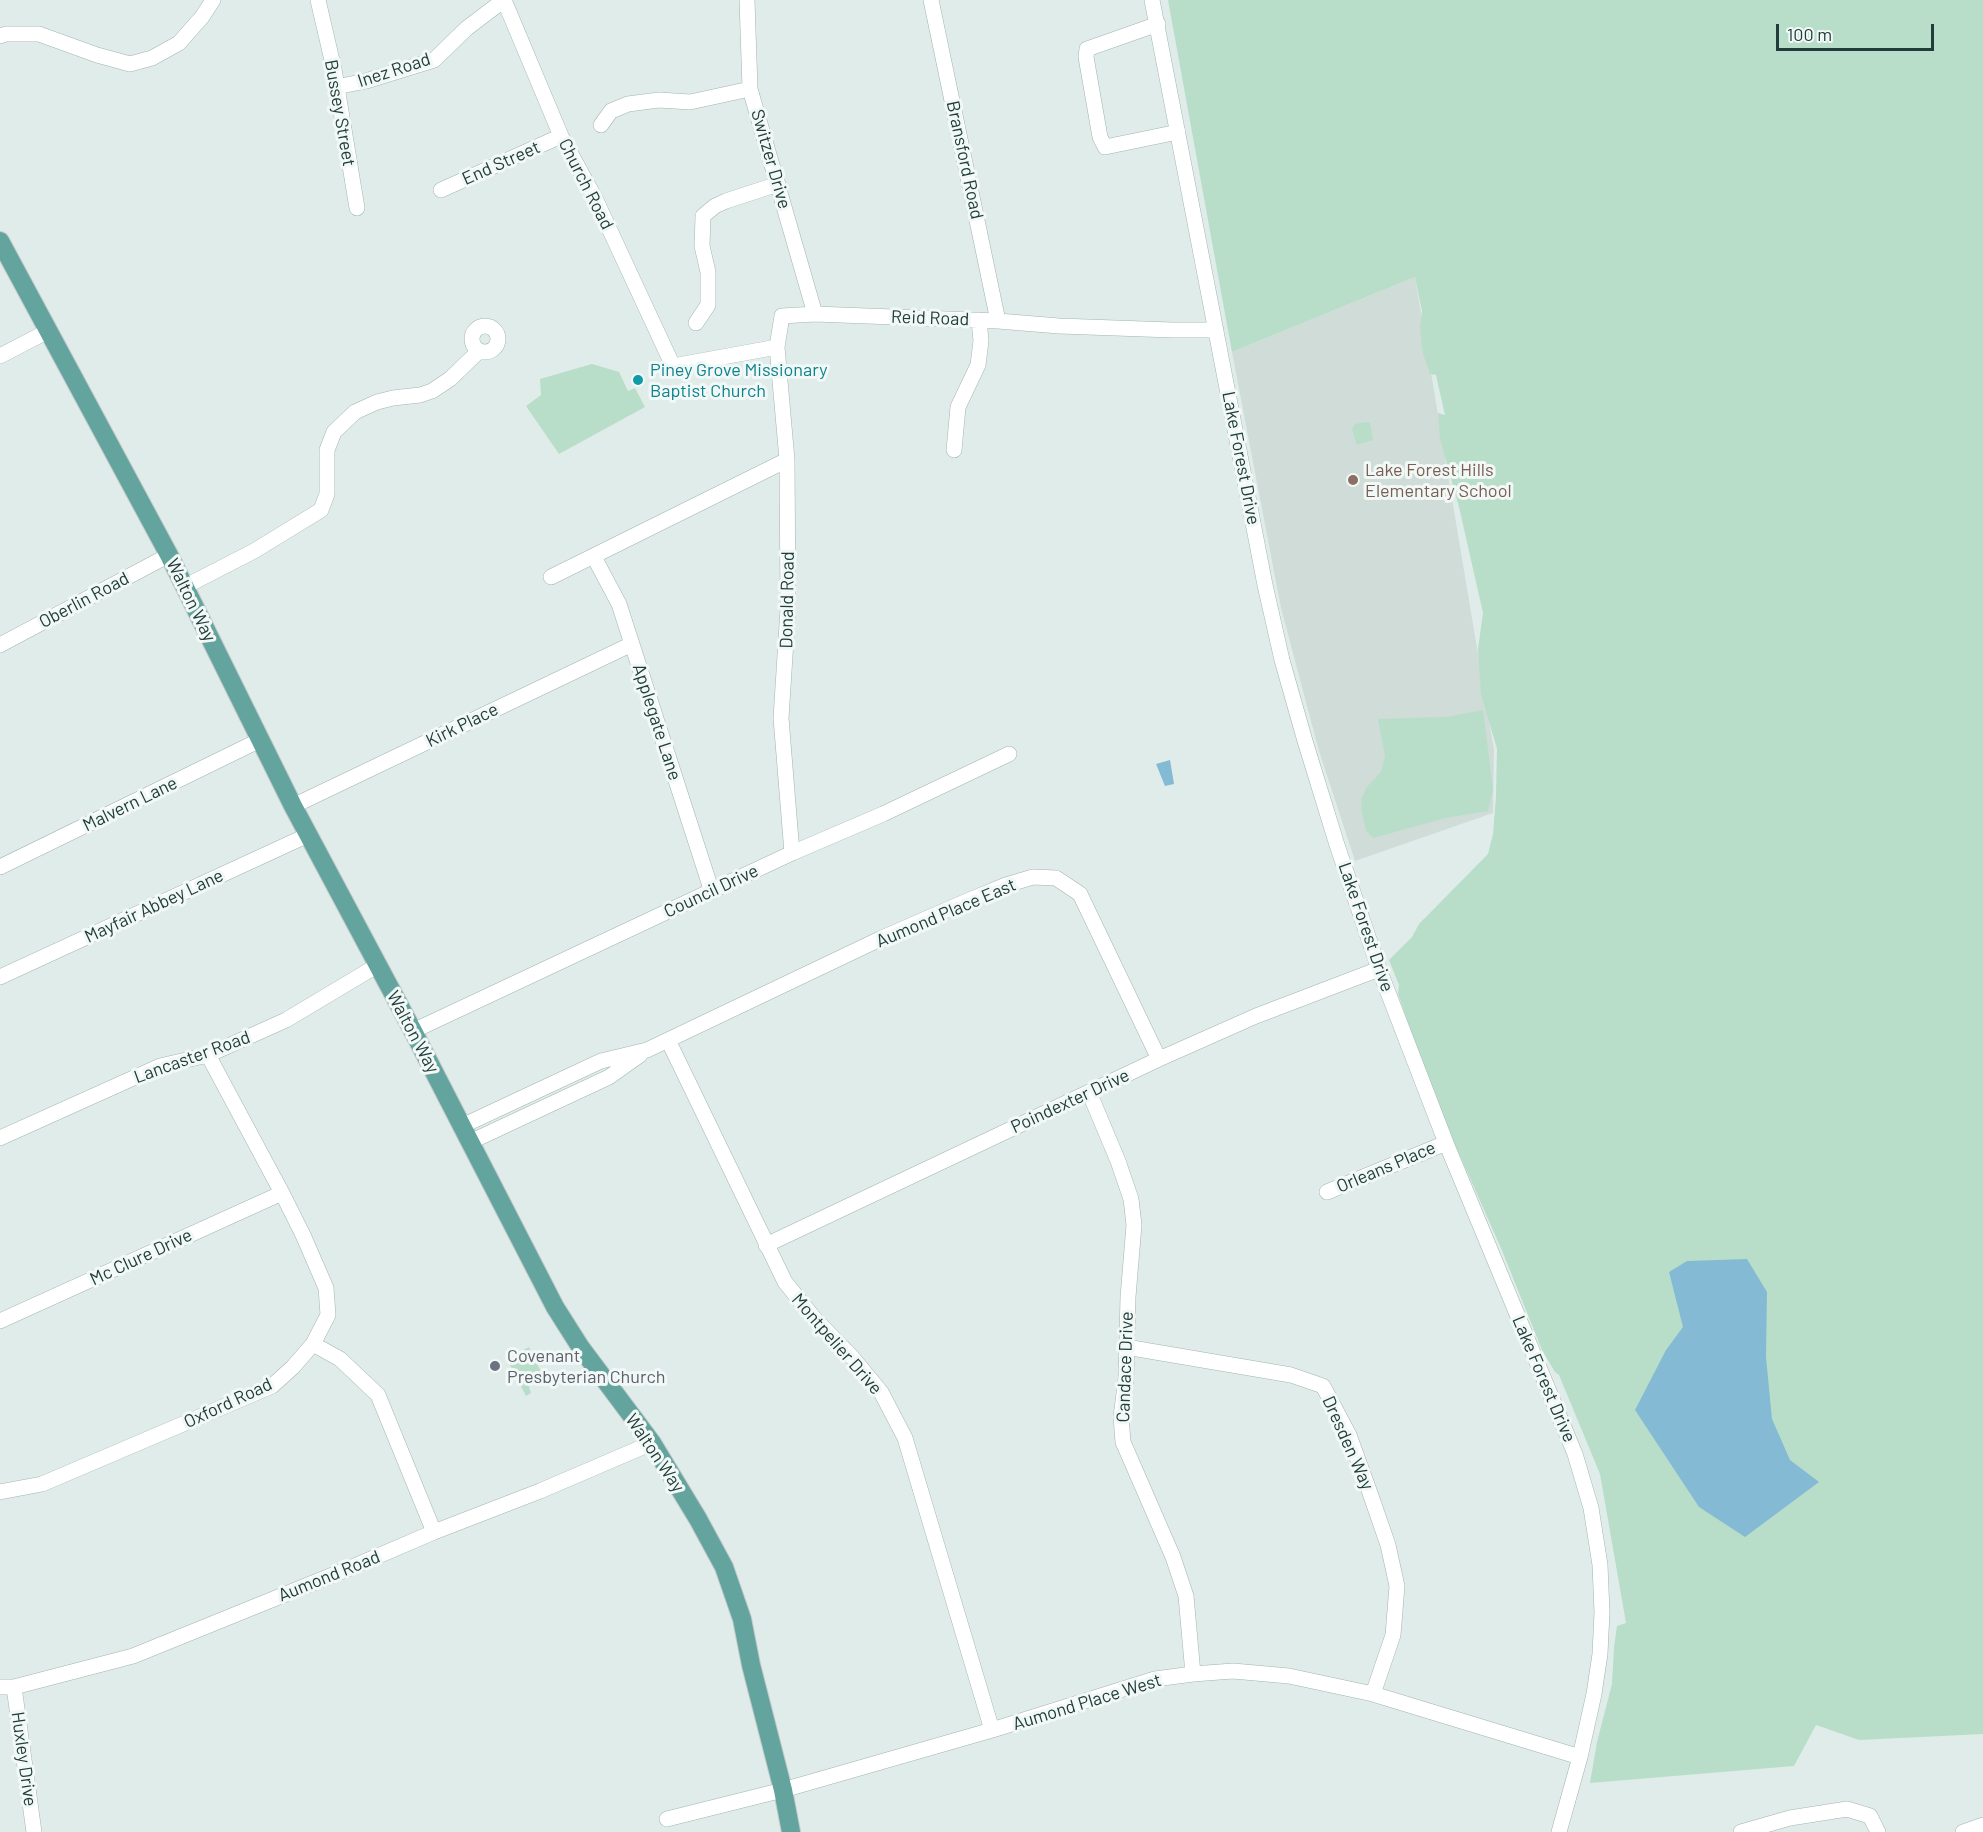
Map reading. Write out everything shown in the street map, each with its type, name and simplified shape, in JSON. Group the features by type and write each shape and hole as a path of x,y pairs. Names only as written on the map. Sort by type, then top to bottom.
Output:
{"main road":[{"name":"Walton Way","path":"0,241 169,555 293,806 413,1030 555,1307 581,1348 652,1443 724,1567 742,1619 791,1832"}],"street":[{"path":"0,36 39,34 130,64 152,58 179,43 213,0"},
{"name":"Bussey Street","path":"318,0 357,208"},
{"name":"Inez Road","path":"336,87 366,81 434,60 467,28 504,0"},
{"name":"Church Road","path":"504,0 561,136 594,196 673,366 777,347"},
{"name":"Switzer Drive","path":"747,0 750,89 815,314"},
{"name":"Bransford Road","path":"931,0 998,321"},
{"name":"Lake Forest Drive","path":"1152,0 1236,424 1265,585 1282,660 1320,792 1379,969 1446,1143 1575,1454 1591,1508 1600,1564 1602,1612 1597,1674 1580,1757 1559,1832"},
{"path":"1158,24 1087,49 1086,57 1100,137 1105,147 1178,132"},
{"path":"601,125 611,111 628,104 659,100 690,102 750,89"},
{"name":"End Street","path":"441,190 561,136"},
{"path":"696,323 708,305 708,272 702,246 703,216 715,206 726,201 778,184"},
{"name":"Reid Road","path":"777,347 782,316 815,314 980,320 1059,326 1216,330"},
{"path":"954,450 958,407 978,365 981,341 980,320"},
{"path":"0,356 48,331"},
{"name":"Donald Road","path":"777,347 787,460 788,609 781,717 792,853"},
{"path":"184,587 254,551 321,510 327,494 327,450 334,432 356,412 377,402 420,395 432,390 450,379 479,351"},
{"path":"551,577 787,460"},
{"name":"Oberlin Road","path":"0,645 169,555"},
{"name":"Applegate Lane","path":"594,557 619,604 712,892"},
{"name":"Kirk Place","path":"293,806 632,644"},
{"name":"Malvern Lane","path":"0,867 260,740"},
{"name":"Council Drive","path":"413,1030 792,853 883,814 1009,753"},
{"name":"Mayfair Abbey Lane","path":"0,977 308,835"},
{"name":"Aumond Place East","path":"466,1134 601,1061 647,1050 882,938 1006,885 1033,877 1056,878 1080,894 1159,1059"},
{"name":"Lancaster Road","path":"0,1138 160,1066 208,1055 285,1020 378,965"},
{"name":"Poindexter Drive","path":"766,1245 1159,1059 1256,1016 1379,969"},
{"name":"Montpelier Drive","path":"669,1040 784,1282 881,1392 905,1438 992,1730"},
{"name":"Oxford Road","path":"0,1491 42,1484 272,1386 313,1344 328,1315 326,1288 282,1192 208,1055"},
{"name":"Candace Drive","path":"1089,1092 1131,1199 1134,1226 1126,1378 1121,1416 1124,1442 1173,1557 1186,1596 1193,1674"},
{"name":"Orleans Place","path":"1327,1192 1446,1143"},
{"name":"Mc Clure Drive","path":"0,1321 282,1192"},
{"path":"313,1344 340,1359 378,1395 434,1532"},
{"name":"Dresden Way","path":"1126,1347 1291,1375 1323,1386 1349,1436 1388,1545 1397,1586 1394,1635 1373,1694"},
{"name":"Aumond Road","path":"7,1687 133,1656 434,1532 540,1491 652,1443"},
{"name":"Aumond Place West","path":"667,1819 783,1790 992,1730 1155,1679 1233,1671 1289,1676 1373,1694 1580,1757"},
{"name":"Huxley Drive","path":"7,1687 34,1832"},
{"path":"1741,1832 1790,1818 1847,1809 1870,1816 1878,1832"},
{"path":"1963,1832 1983,1825"}],"shaded area":[{"name":"Lake Forest Hills Elementary School","path":"1415,277 1494,750 1493,813 1355,861 1319,751 1281,608 1232,352"}],"green space":[{"path":"1168,0 1983,0 1983,1734 1859,1740 1816,1725 1794,1766 1590,1783 1597,1742 1612,1684 1617,1626 1626,1623 1600,1474 1559,1375 1542,1350 1501,1248 1434,1097 1398,994 1399,985 1389,960 1412,937 1419,924 1488,854 1493,834 1496,796 1497,749 1481,694 1478,649 1483,613 1459,507 1440,439 1438,413 1445,415 1436,375 1430,374 1423,354 1420,327 1422,311 1415,277 1232,352"},
{"path":"592,364 619,372 628,391 635,388 645,407 559,454 526,406 541,395 540,379"},
{"path":"1370,423 1373,440 1357,445 1352,429 1355,424"},
{"path":"1483,710 1493,789 1488,811 1445,818 1373,838 1366,830 1361,799 1367,787 1381,772 1385,756 1378,719 1446,717"},
{"path":"529,1347 542,1374 529,1387 531,1393 526,1396 507,1359"}],"water":[{"path":"1170,760 1174,784 1165,786 1156,764"},
{"path":"1747,1259 1767,1292 1766,1357 1772,1419 1790,1460 1819,1482 1745,1537 1699,1507 1635,1410 1666,1350 1683,1327 1669,1272 1687,1261"}],"place":[{"name":"Piney Grove Missionary Baptist Church","path":"638,380"},
{"name":"Lake Forest Hills Elementary School","path":"1353,480"},
{"name":"Covenant Presbyterian Church","path":"495,1366"}]}
